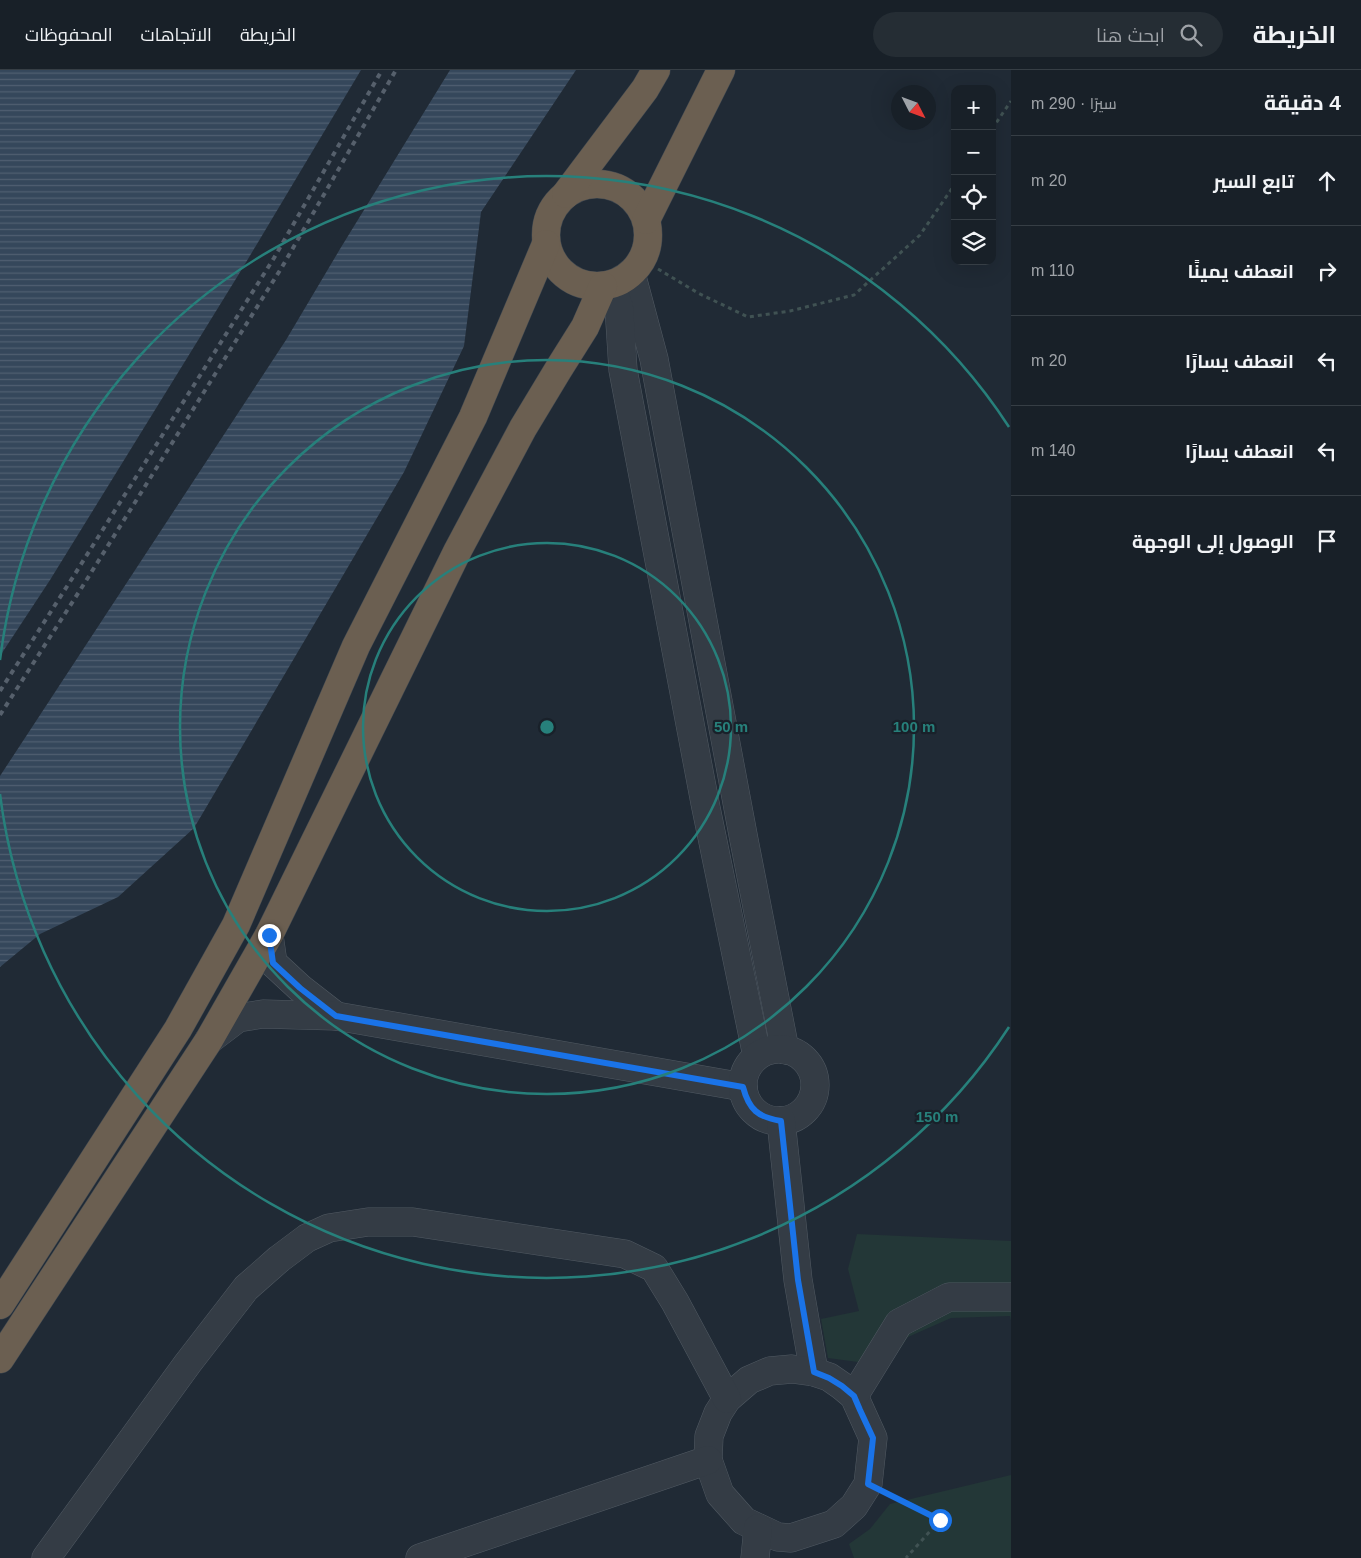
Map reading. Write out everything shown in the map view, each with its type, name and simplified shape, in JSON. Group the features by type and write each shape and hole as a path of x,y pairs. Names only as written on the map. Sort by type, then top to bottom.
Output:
{"highway":[{"path":"622,276 583,285 570,279 559,269 551,257 546,244 546,230 556,204 566,194 645,89 656,70"},
{"path":"646,220 720,70"},
{"path":"0,1360 209,1040 269,935 458,550 523,428 585,327 622,276 647,246 646,220 640,207 620,189 606,184 592,184 578,187 566,194"},
{"path":"0,1305 178,1029 236,925 356,646 473,418 546,244"}],"street":[{"path":"622,276 654,359 785,1050"},
{"path":"622,276 619,307 624,370 696,755 757,1056"},
{"path":"269,935 273,963 300,988 336,1016"},
{"path":"209,1040 238,1018 263,1014 336,1016 743,1087"},
{"path":"777,1049 785,1050 791,1051 803,1058 811,1069 815,1083 813,1097 806,1109 795,1117 781,1121 767,1119 755,1112 747,1101 743,1087 745,1073 757,1056 777,1049"},
{"path":"781,1121 798,1280 814,1372"},
{"path":"46,1558 153,1410 246,1288 279,1259 307,1238 329,1228 368,1222 413,1222 625,1254 654,1268 675,1302 727,1399"},
{"path":"854,1396 899,1323 949,1297 1011,1297"},
{"path":"792,1369 814,1372 829,1378 854,1396 873,1438 868,1484 854,1506 834,1524 790,1548 778,1537 744,1521 720,1494 708,1460 709,1436 718,1413 727,1399 749,1380 770,1372 792,1369"},
{"path":"420,1558 708,1460"},
{"path":"755,1558 758,1528"}],"path":[{"path":"996,123 1011,101"},
{"path":"622,276 698,293 748,317 790,312 854,295 920,235 951,190"},
{"path":"868,1484 940,1520 906,1558"}],"green space":[{"path":"857,1234 1011,1241 1011,1321 1010,1316 951,1318 908,1337 888,1366 828,1358 821,1319 859,1311 848,1269"},
{"path":"1011,1475 1011,1558 854,1558 849,1544 870,1529 890,1504"}],"water":[{"path":"0,70 361,70 242,269 50,580 0,656"},
{"path":"450,70 576,70 481,212 464,346 404,472 194,828 118,897 40,934 0,967 0,776 286,340"}],"railway":[{"path":"0,691 274,258 382,70"},
{"path":"0,715 282,267 396,70"}],"route":[{"path":"269,935 273,963 300,988 336,1016 743,1087 747,1101 755,1112 767,1119 781,1121 798,1280 814,1372 829,1378 854,1396 873,1438 868,1484 940,1520"}]}
